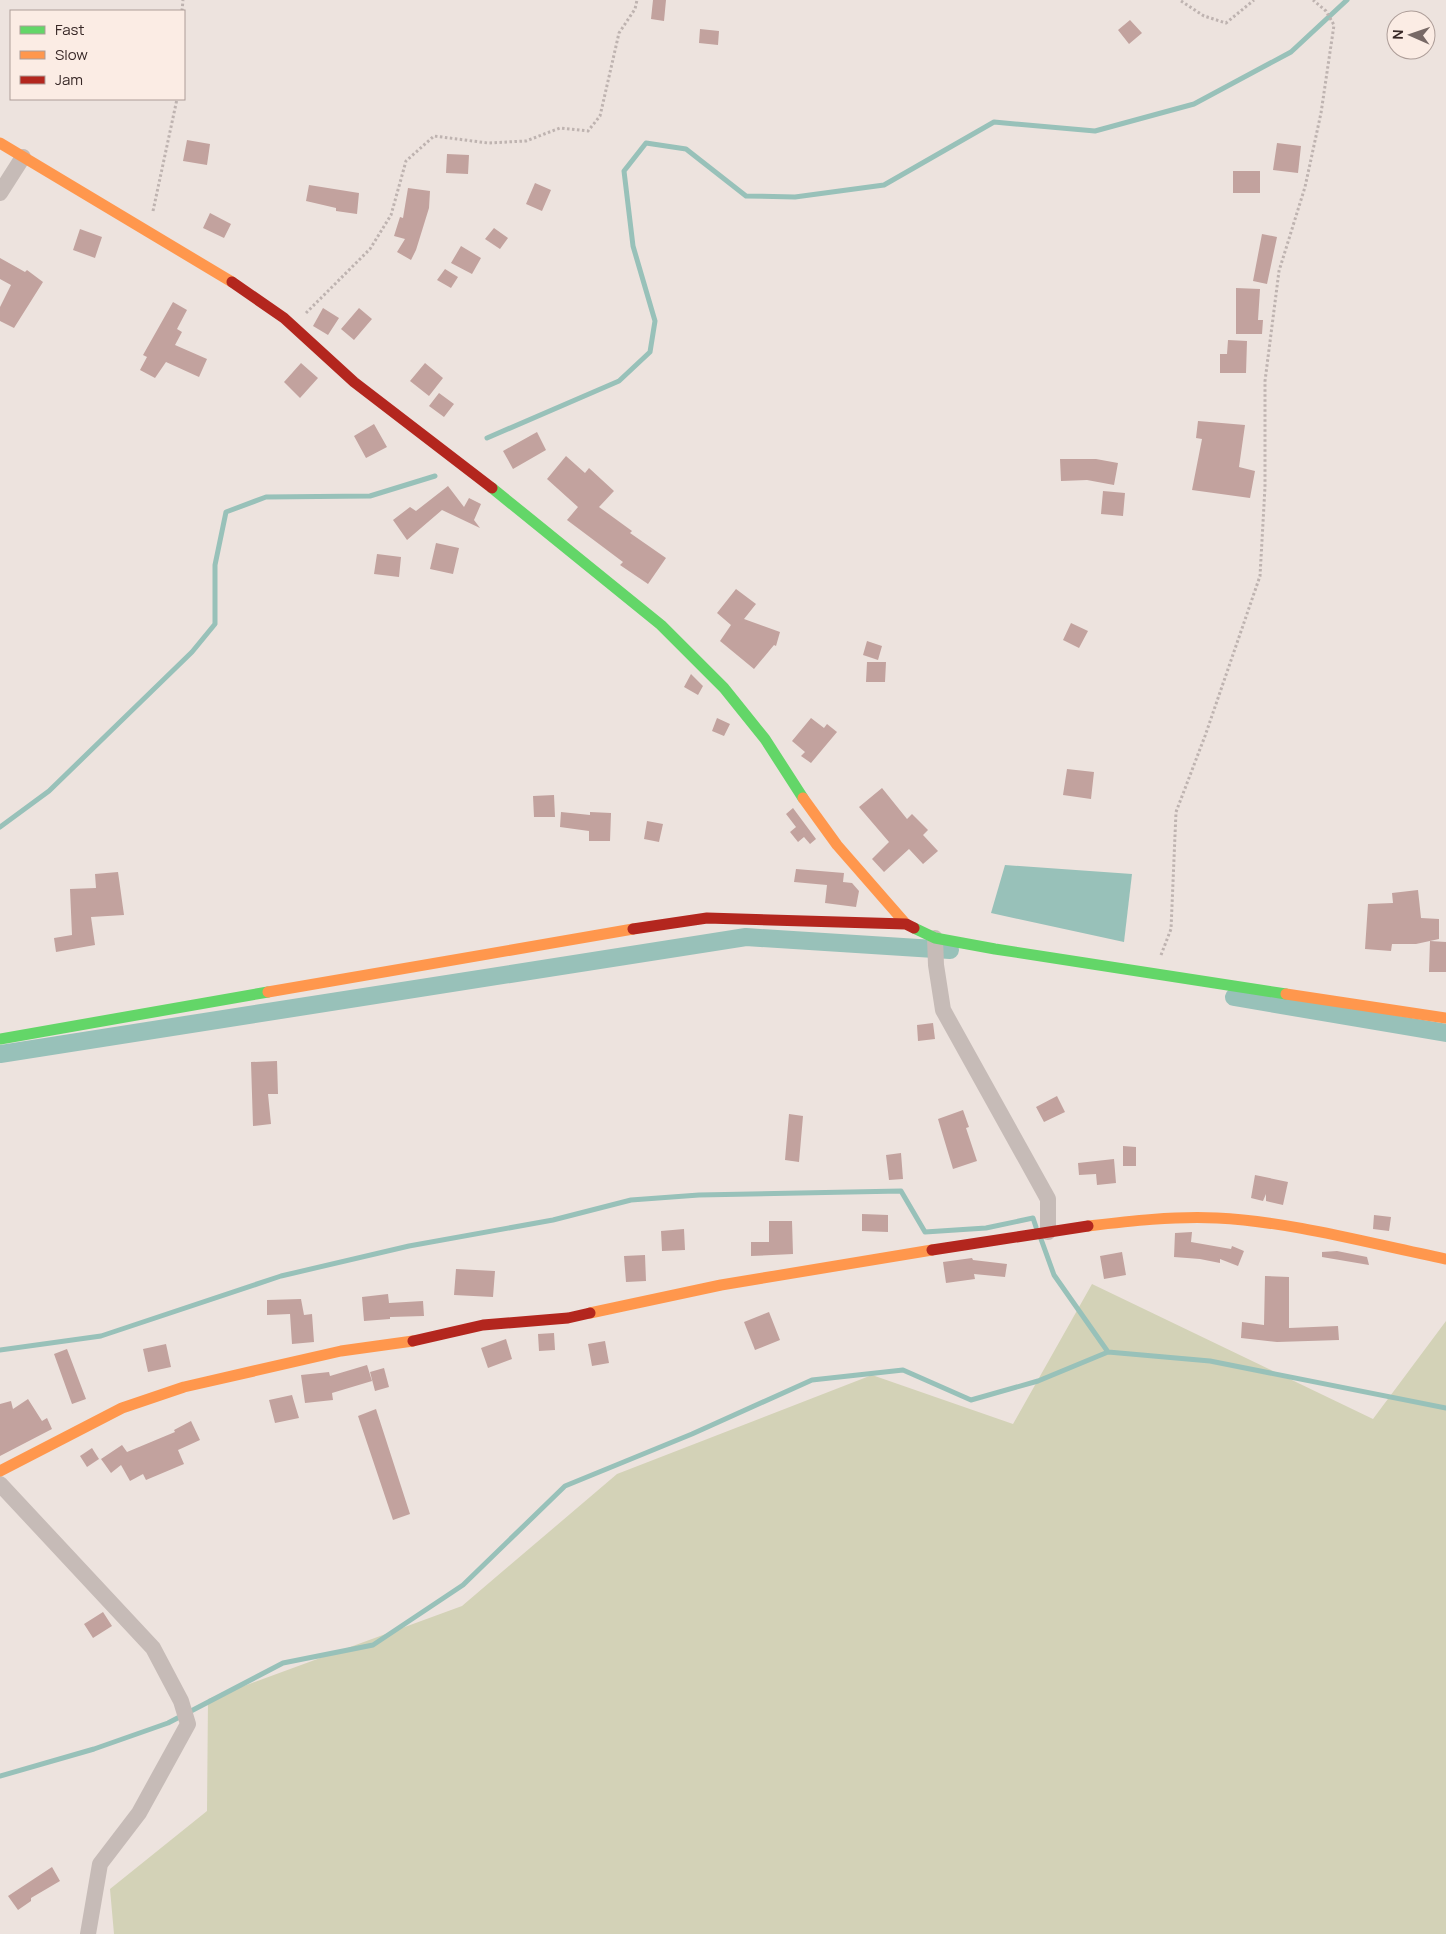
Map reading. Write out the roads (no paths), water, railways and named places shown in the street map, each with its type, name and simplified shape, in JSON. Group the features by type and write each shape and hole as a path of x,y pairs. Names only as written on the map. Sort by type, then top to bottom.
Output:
{"street":[{"path":"0,143 211,268 293,326 354,382 441,447 661,625 724,688 765,739 794,786 837,845 906,924 935,938 1153,974 1446,1018"},
{"path":"0,193 23,157"},
{"path":"0,1039 659,924 707,918 906,924"},
{"path":"935,938 936,965 943,1010 1048,1199 1048,1232"},
{"path":"0,1471 122,1408 184,1387 254,1370 341,1351 402,1343 483,1325 568,1318 721,1285 1048,1232 1136,1220 1217,1218 1292,1228 1446,1259"},
{"path":"0,1484 154,1648 181,1701 188,1724 139,1813 100,1864 88,1934"}],"water":[{"path":"1005,865 1132,874 1124,942 991,913"}],"waterway":[{"path":"487,438 619,381 650,352 655,321 633,246 624,171 646,143 686,149 746,196 795,197 884,185 994,122 1095,131 1194,104 1291,52 1347,0"},
{"path":"0,827 49,791 192,652 215,624 215,565 226,512 266,497 370,496 435,476"},
{"path":"0,1054 746,937 950,950"},
{"path":"1234,997 1446,1033"},
{"path":"0,1350 101,1336 281,1276 409,1246 553,1220 631,1200 699,1195 901,1191 925,1232 986,1228 1033,1218 1036,1227"},
{"path":"1041,1239 1054,1275 1108,1352"},
{"path":"0,1776 94,1749 168,1723 283,1663 373,1645 463,1585 565,1486 692,1434 812,1380 903,1370 971,1400 1038,1381 1108,1352 1210,1361 1446,1408"}]}
